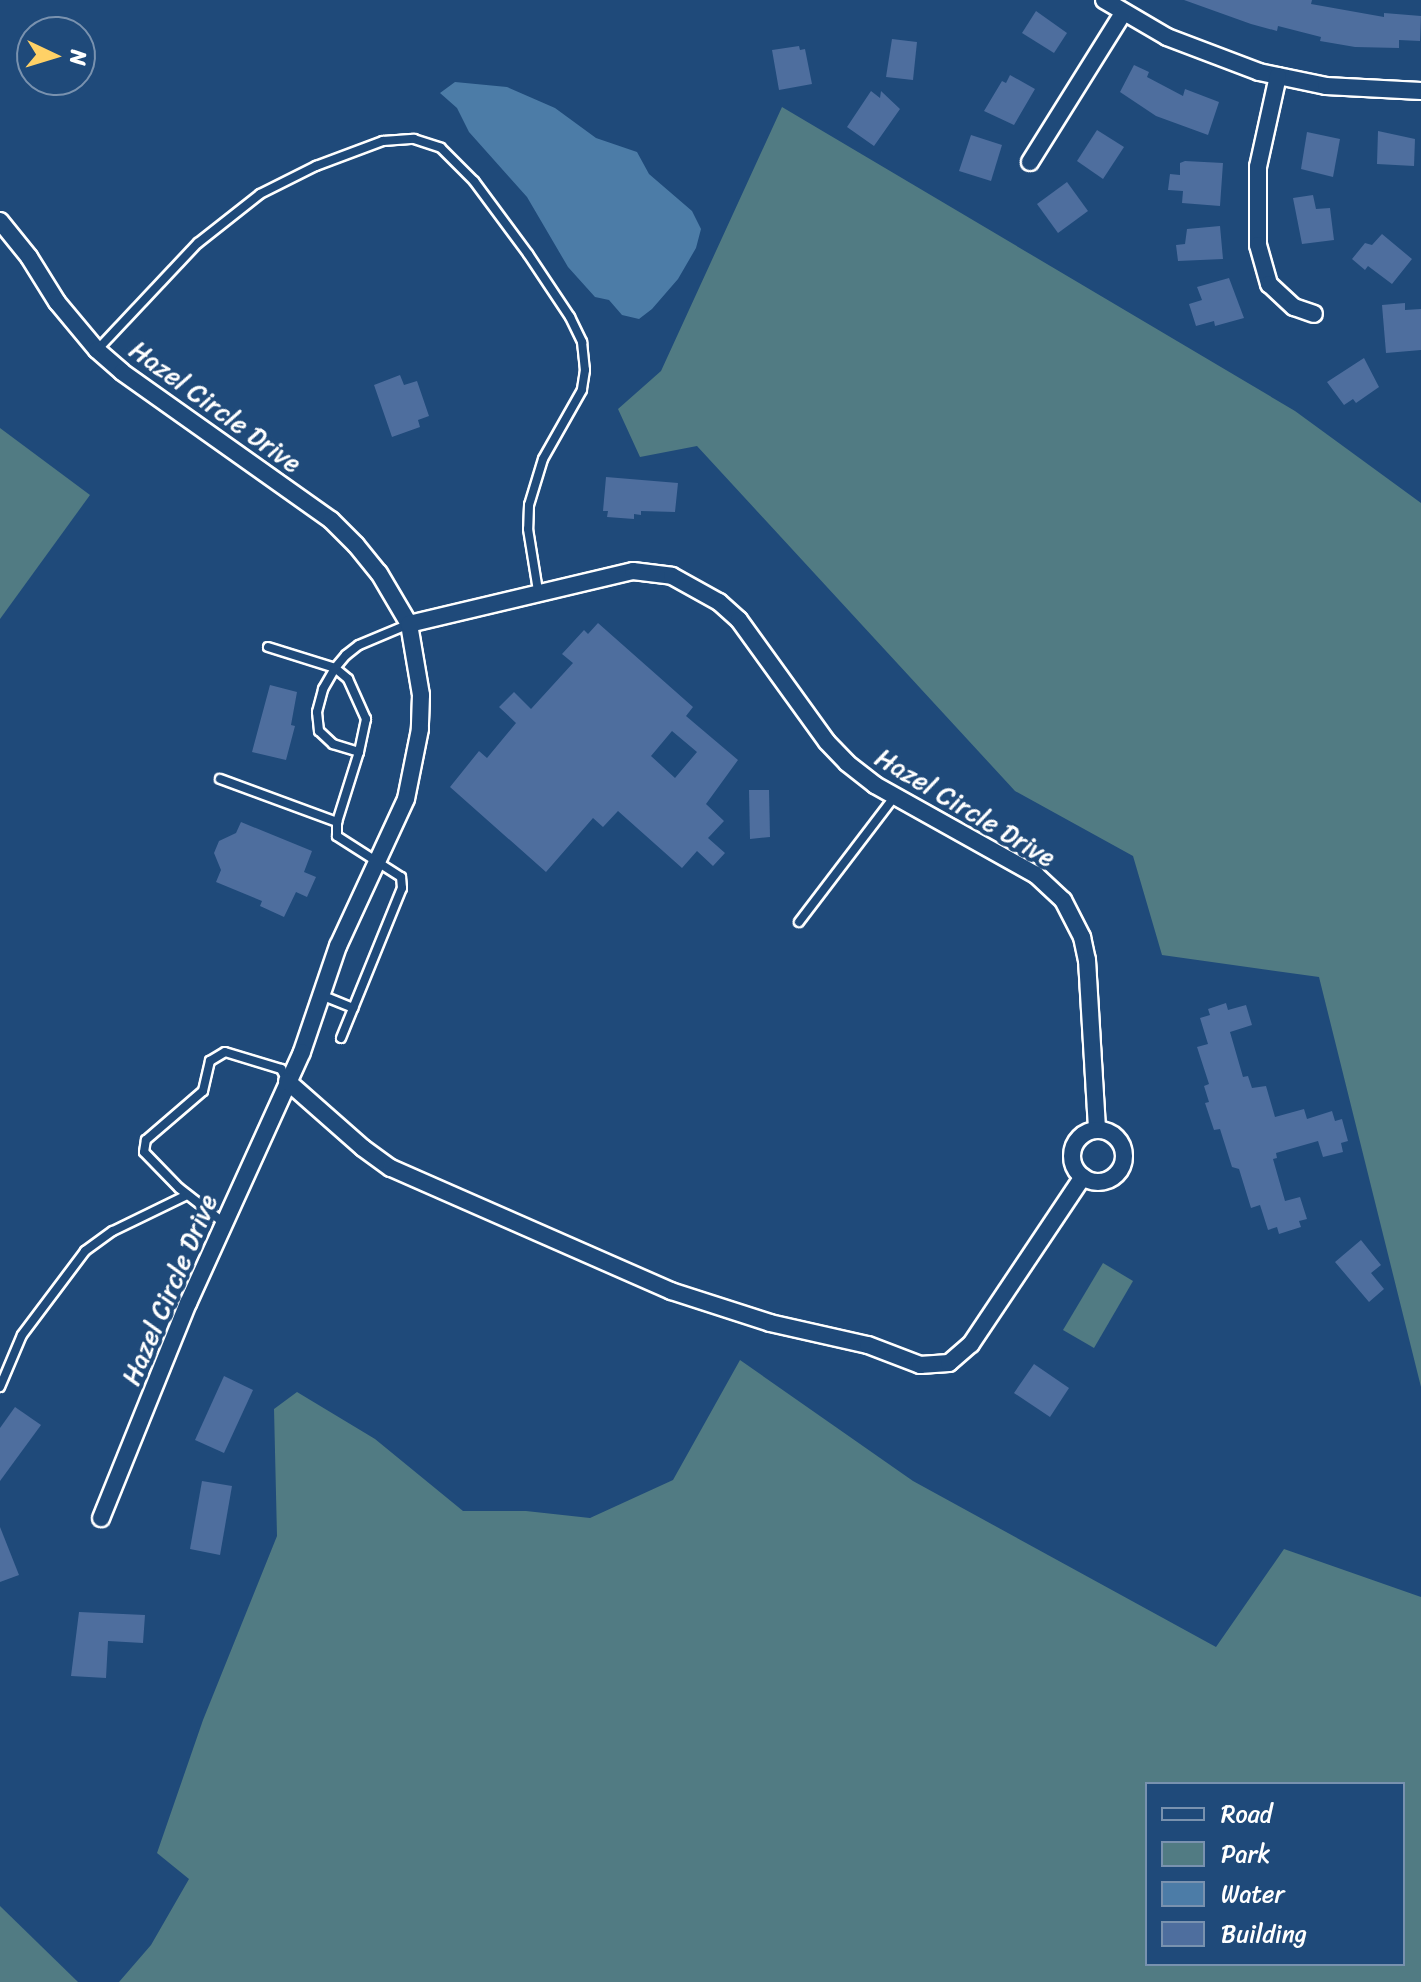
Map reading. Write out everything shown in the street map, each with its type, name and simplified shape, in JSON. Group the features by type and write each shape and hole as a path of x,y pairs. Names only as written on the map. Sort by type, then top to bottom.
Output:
{"street":[{"path":"1104,0 1123,13 1212,57 1278,76 1326,86 1421,91"},
{"path":"1030,162 1123,13"},
{"path":"1278,76 1258,167 1258,245 1269,284 1294,307 1314,314"},
{"name":"Hazel Circle Drive","path":"0,221 29,257 57,302 97,350 122,372 331,520 379,573 409,624 421,695 420,729 406,799 321,994 302,1052 224,1223 101,1518"},
{"name":"Hazel Circle Drive","path":"409,624 538,591 633,571 672,576 698,587 739,620 837,753 875,785 1036,875 1063,900 1075,920 1087,960 1097,1130"},
{"path":"287,1081 363,1148 391,1168 671,1291 770,1323 868,1345 920,1365 949,1363 971,1344 1083,1177"},
{"path":"1097,1130 1114,1135 1123,1150 1122,1167 1104,1182 1083,1177 1074,1164 1074,1149 1082,1136 1097,1130"}],"lane":[{"path":"97,350 198,243 260,194 316,166 383,141 414,139 441,148 474,181 528,254 570,317 582,342 585,370 582,390 543,459 529,505 528,529 538,591"},
{"path":"359,752 333,744 319,731 317,723 323,689 335,668 359,645 409,624"},
{"path":"268,647 335,668 348,679 364,707 365,730 337,822 337,836 401,877 402,888 341,1038"},
{"path":"220,779 337,822"},
{"path":"799,922 895,796"},
{"path":"321,994 354,1008"},
{"path":"224,1223 187,1195 144,1152 146,1140 203,1091 210,1061 225,1052 281,1069 287,1081"},
{"path":"0,1387 22,1335 85,1251 113,1231 187,1195"}],"green space":[{"path":"782,107 1295,411 1421,503 1421,1387 1319,977 1162,955 1133,856 1015,791 697,446 640,457 618,409 661,371"},
{"path":"0,428 90,495 0,619"},
{"path":"1103,1263 1133,1281 1094,1348 1063,1330"},
{"path":"740,1360 913,1481 1216,1647 1284,1549 1421,1597 1421,1982 119,1982 151,1945 189,1879 157,1853 203,1720 277,1536 274,1409 297,1392 375,1439 463,1511 526,1511 590,1518 673,1480"},
{"path":"0,1906 78,1982 0,1982"}],"water":[{"path":"455,82 507,87 555,108 596,138 637,152 649,174 692,211 701,229 696,248 678,279 652,309 639,319 622,315 609,300 595,297 568,267 527,197 469,132 457,108 440,93"}],"building":[{"path":"1184,0 1312,0 1311,4 1384,17 1384,13 1421,16 1420,41 1399,40 1399,48 1355,47 1320,41 1321,37 1278,26 1277,31 1251,24"},
{"path":"1036,11 1067,33 1054,53 1022,33"},
{"path":"892,39 917,42 913,80 886,77"},
{"path":"799,46 800,50 805,49 812,84 779,90 772,50"},
{"path":"1134,65 1149,72 1147,77 1183,96 1185,89 1219,102 1208,135 1156,116 1120,92"},
{"path":"1010,75 1035,89 1014,125 984,111 1002,81 1006,83"},
{"path":"871,91 880,98 881,91 900,109 874,146 847,127"},
{"path":"1097,130 1124,147 1103,179 1077,161"},
{"path":"1378,131 1415,139 1414,166 1377,164"},
{"path":"1307,132 1340,139 1333,177 1301,169"},
{"path":"971,135 1002,145 991,181 959,171"},
{"path":"1180,163 1223,163 1220,206 1182,203 1183,191 1168,190 1170,174 1180,175"},
{"path":"1067,182 1088,211 1058,233 1037,204"},
{"path":"1313,195 1316,209 1330,208 1334,240 1302,244 1293,198"},
{"path":"1220,226 1223,259 1178,261 1176,245 1185,244 1187,229"},
{"path":"1382,234 1412,259 1392,284 1368,266 1365,270 1352,259 1365,243 1372,245"},
{"path":"1229,278 1244,318 1215,326 1214,321 1196,326 1189,304 1202,300 1197,287"},
{"path":"1405,303 1405,310 1421,309 1421,350 1386,353 1382,305"},
{"path":"1364,358 1379,387 1356,403 1353,399 1344,405 1327,382"},
{"path":"400,375 404,385 417,381 429,416 418,420 420,427 392,437 374,385"},
{"path":"606,477 678,483 675,512 641,511 641,515 634,514 634,519 607,517 608,511 603,511"},
{"path":"598,623 693,707 686,716 738,760 706,804 724,821 708,838 725,853 713,866 697,851 682,868 618,811 603,827 593,818 546,872 450,787 479,751 487,758 516,723 499,707 514,692 531,709 573,663 562,654 584,630 588,634","holes":["672,731 697,752 675,778 651,756"]},
{"path":"270,685 297,692 291,725 295,726 286,760 252,752"},
{"path":"749,790 769,790 770,837 750,839"},
{"path":"241,822 312,851 304,872 316,877 307,897 296,892 284,917 260,906 262,901 216,882 221,870 214,853 219,841 236,833"},
{"path":"1226,1003 1228,1010 1246,1005 1252,1025 1230,1032 1243,1077 1248,1076 1252,1088 1266,1086 1275,1117 1304,1109 1307,1119 1332,1111 1335,1121 1342,1119 1348,1141 1341,1143 1343,1152 1323,1157 1318,1141 1276,1153 1277,1158 1273,1159 1285,1201 1300,1197 1307,1219 1299,1221 1301,1227 1279,1234 1277,1227 1268,1230 1260,1205 1251,1208 1239,1169 1232,1167 1220,1129 1214,1130 1205,1103 1209,1102 1204,1086 1209,1084 1197,1047 1208,1044 1200,1018 1210,1015 1208,1009"},
{"path":"1361,1240 1381,1265 1371,1273 1384,1289 1369,1302 1335,1262"},
{"path":"1034,1364 1069,1388 1050,1417 1014,1393"},
{"path":"224,1376 253,1390 224,1453 195,1440"},
{"path":"15,1407 41,1425 0,1481 0,1428"},
{"path":"202,1481 232,1486 220,1555 190,1549"},
{"path":"0,1527 19,1575 0,1582"},
{"path":"79,1612 145,1615 143,1643 108,1641 106,1678 71,1676"}]}
